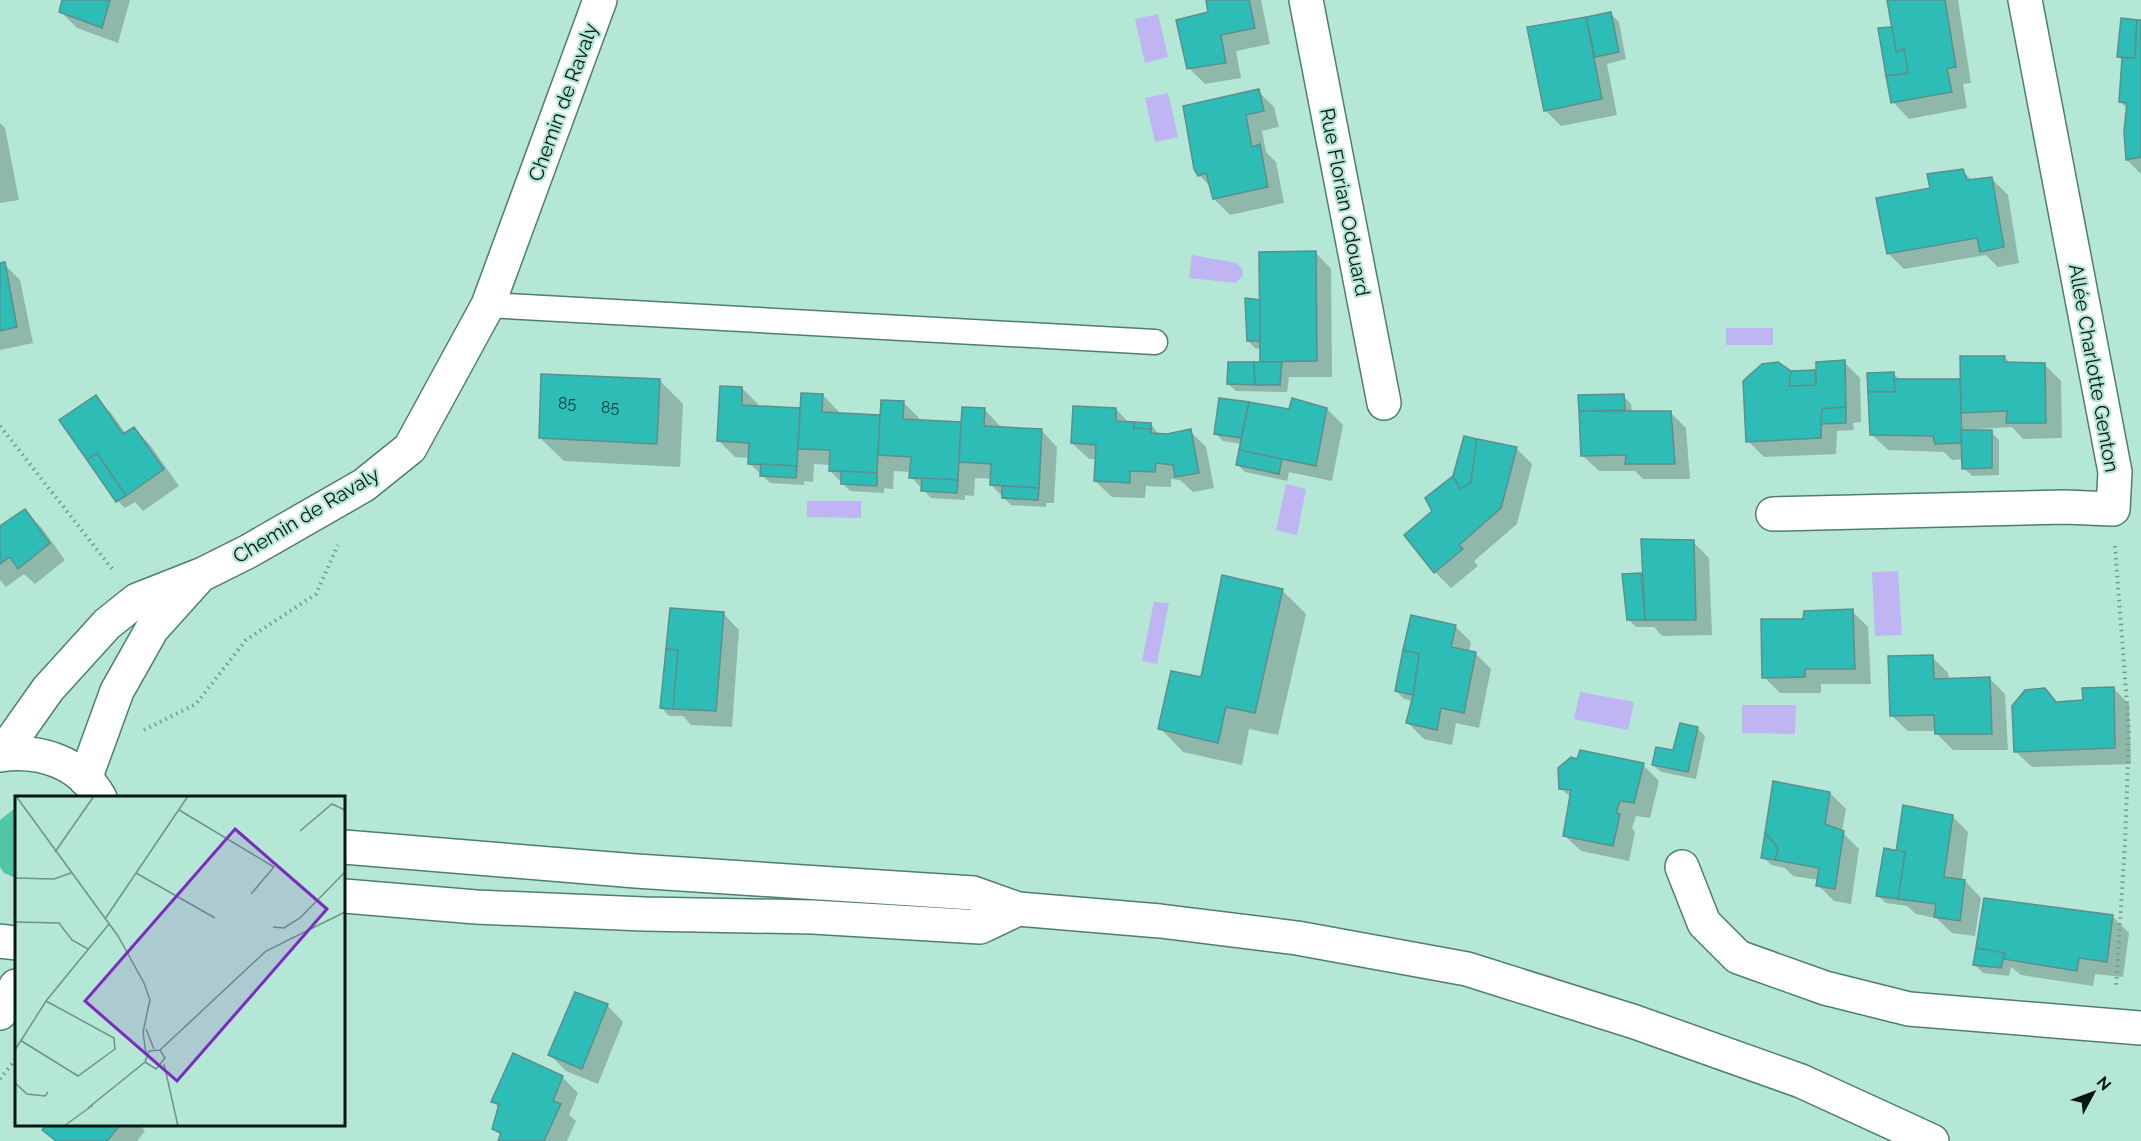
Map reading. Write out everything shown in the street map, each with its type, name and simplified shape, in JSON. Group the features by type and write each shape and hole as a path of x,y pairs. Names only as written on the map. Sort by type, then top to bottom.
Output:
{"street":[{"name":"Chemin de Ravaly","path":"1,755 48,689 107,624 137,600 203,574 249,551 364,485 410,448 488,305 600,0"},
{"name":"Rue Florian Odouard","path":"1306,0 1384,403"},
{"name":"Allée Charlotte Genton","path":"2025,0 2115,472 2113,509"},
{"path":"1773,514 2064,507 2113,509"},
{"path":"1,755 24,753 46,756 67,765 93,788 117,691 152,629 203,574"},
{"path":"345,847 636,871 973,893 1018,909 1160,921 1297,938 1467,969 1635,1022 1801,1081 1932,1141"},
{"path":"1682,867 1704,923 1738,957 1825,988 1909,1009 2127,1027"},
{"path":"345,896 476,907 644,914 813,917 980,927 1018,909"},
{"path":"0,941 15,943"},
{"path":"0,1013 15,988"}],"lane":[{"path":"488,305 1155,342"}],"path":[{"path":"0,426 120,578"},
{"path":"2113,509 2129,730 2125,843 2127,1027"},
{"path":"137,733 196,704 246,640 316,594 340,540"},
{"path":"0,1079 15,1060"}],"green space":[{"path":"15,809 15,878 4,873 0,867 0,820"}],"shaded area":[{"path":"1158,14 1168,57 1145,63 1135,19"},
{"path":"1168,93 1178,137 1155,142 1145,98"},
{"path":"1192,255 1236,263 1243,270 1242,277 1235,283 1189,278"},
{"path":"1726,328 1773,328 1773,345 1726,345"},
{"path":"1286,484 1306,489 1297,535 1276,530"},
{"path":"807,501 861,501 861,518 807,517"},
{"path":"1898,571 1902,635 1875,636 1872,572"},
{"path":"1154,602 1169,603 1157,664 1142,661"},
{"path":"1580,692 1634,702 1628,730 1574,719"},
{"path":"1742,705 1796,705 1795,734 1742,733"}],"building":[{"path":"62,0 110,0 102,28 59,12"},
{"path":"1206,0 1249,0 1255,28 1221,35 1226,63 1187,69 1176,20 1208,12"},
{"path":"1887,0 1945,0 1956,67 1947,69 1952,92 1891,103 1886,76 1908,73 1904,49 1896,52"},
{"path":"1611,12 1619,52 1595,57 1586,17"},
{"path":"1586,17 1602,99 1544,111 1527,27"},
{"path":"2121,18 2137,20 2135,58 2117,57"},
{"path":"2137,20 2141,20 2141,157 2126,160 2124,131 2127,103 2119,102 2122,58 2135,58"},
{"path":"1892,27 1896,52 1904,49 1908,73 1886,76 1878,28"},
{"path":"1259,89 1264,111 1246,115 1252,147 1260,144 1268,187 1213,199 1206,173 1198,176 1194,169 1183,106"},
{"path":"1963,169 1967,180 1992,177 2004,247 1980,252 1977,238 1887,254 1876,198 1930,188 1927,174"},
{"path":"1316,251 1317,361 1260,362 1259,252"},
{"path":"5,262 17,327 0,331 0,263"},
{"path":"1245,298 1260,300 1260,341 1247,341"},
{"path":"1960,356 2005,356 2004,362 2045,363 2046,423 2006,423 2007,411 1961,413"},
{"path":"1845,360 1846,407 1822,409 1821,438 1746,442 1743,381 1762,364 1778,362 1791,371 1789,386 1816,385 1816,362"},
{"path":"1228,362 1254,362 1255,385 1227,384"},
{"path":"1254,362 1282,362 1280,385 1255,385"},
{"path":"1815,370 1816,385 1789,386 1791,371"},
{"path":"1894,372 1895,392 1868,392 1867,373"},
{"path":"541,374 660,379 657,444 539,438"},
{"path":"1894,379 1960,379 1962,443 1935,444 1933,436 1870,435 1868,392 1895,392"},
{"path":"720,386 742,387 742,405 800,408 797,466 748,464 749,443 717,441"},
{"path":"801,393 823,394 822,412 880,415 877,473 829,471 830,450 798,449"},
{"path":"1624,394 1625,410 1579,411 1578,395"},
{"path":"96,395 123,434 134,427 164,469 126,496 97,453 87,460 59,420"},
{"path":"1219,398 1249,402 1241,438 1214,434"},
{"path":"1292,398 1327,408 1316,466 1239,450 1249,402 1289,409"},
{"path":"881,400 904,401 903,419 961,422 958,480 909,478 911,457 878,455"},
{"path":"1073,406 1116,408 1116,421 1134,422 1134,428 1151,429 1151,433 1167,434 1191,429 1199,473 1175,477 1173,465 1156,463 1155,472 1130,471 1130,483 1094,481 1096,445 1071,443"},
{"path":"962,407 985,408 984,426 1042,429 1039,488 990,485 991,464 959,462"},
{"path":"1846,407 1846,423 1821,424 1822,409"},
{"path":"1579,411 1671,411 1675,464 1625,464 1626,455 1581,456"},
{"path":"1134,422 1151,423 1151,429 1134,428"},
{"path":"1961,430 1992,430 1992,468 1962,469"},
{"path":"1464,436 1477,439 1471,483 1460,489 1453,476"},
{"path":"1477,439 1517,447 1501,508 1459,545 1463,549 1434,573 1404,535 1432,511 1425,498 1453,476 1460,489 1471,483"},
{"path":"1239,450 1282,459 1279,474 1236,465"},
{"path":"97,453 126,496 116,502 87,460"},
{"path":"761,464 797,466 796,478 760,476"},
{"path":"841,471 877,473 877,486 841,484"},
{"path":"922,478 958,480 957,493 921,491"},
{"path":"1002,486 1039,488 1038,500 1002,498"},
{"path":"25,509 50,543 18,569 10,557 0,564 0,526"},
{"path":"1641,539 1694,540 1696,620 1645,620"},
{"path":"1641,573 1645,620 1627,620 1622,574"},
{"path":"1222,575 1283,589 1255,713 1226,707 1218,743 1158,729 1171,671 1201,677"},
{"path":"670,608 724,612 716,711 673,709 678,650 666,649"},
{"path":"1853,609 1855,669 1805,669 1805,677 1762,678 1761,619 1803,619 1804,611"},
{"path":"1411,615 1456,625 1451,647 1476,652 1464,713 1441,708 1437,730 1406,723 1419,654 1403,650"},
{"path":"666,649 678,650 673,709 660,708"},
{"path":"1403,650 1419,654 1413,695 1395,691"},
{"path":"1933,655 1934,679 1990,677 1992,734 1935,734 1934,715 1890,716 1888,656"},
{"path":"2114,687 2115,748 2014,752 2012,706 2025,690 2045,688 2056,702 2083,700 2082,688"},
{"path":"1680,723 1698,727 1688,772 1652,765 1656,747 1673,750"},
{"path":"1580,750 1644,763 1634,803 1620,801 1616,813 1620,814 1613,846 1563,836 1571,790 1559,789 1558,768 1571,757 1577,759"},
{"path":"1773,781 1830,792 1825,824 1844,831 1835,889 1816,886 1819,868 1775,860 1778,848 1765,833"},
{"path":"1903,805 1953,815 1944,877 1965,880 1960,921 1934,917 1936,904 1898,899 1905,852 1896,852"},
{"path":"1765,833 1778,848 1775,860 1761,858"},
{"path":"1884,848 1905,852 1898,899 1876,896"},
{"path":"1984,898 2113,915 2107,962 2079,958 2077,971 2003,959 2005,953 1976,948"},
{"path":"1976,948 2005,953 2001,968 1973,965"},
{"path":"575,992 608,1004 582,1069 548,1055"},
{"path":"513,1053 563,1076 553,1101 561,1104 544,1141 498,1141 501,1133 492,1129 499,1104 491,1102"},
{"path":"45,1126 119,1126 107,1141 56,1141 42,1130"}]}
